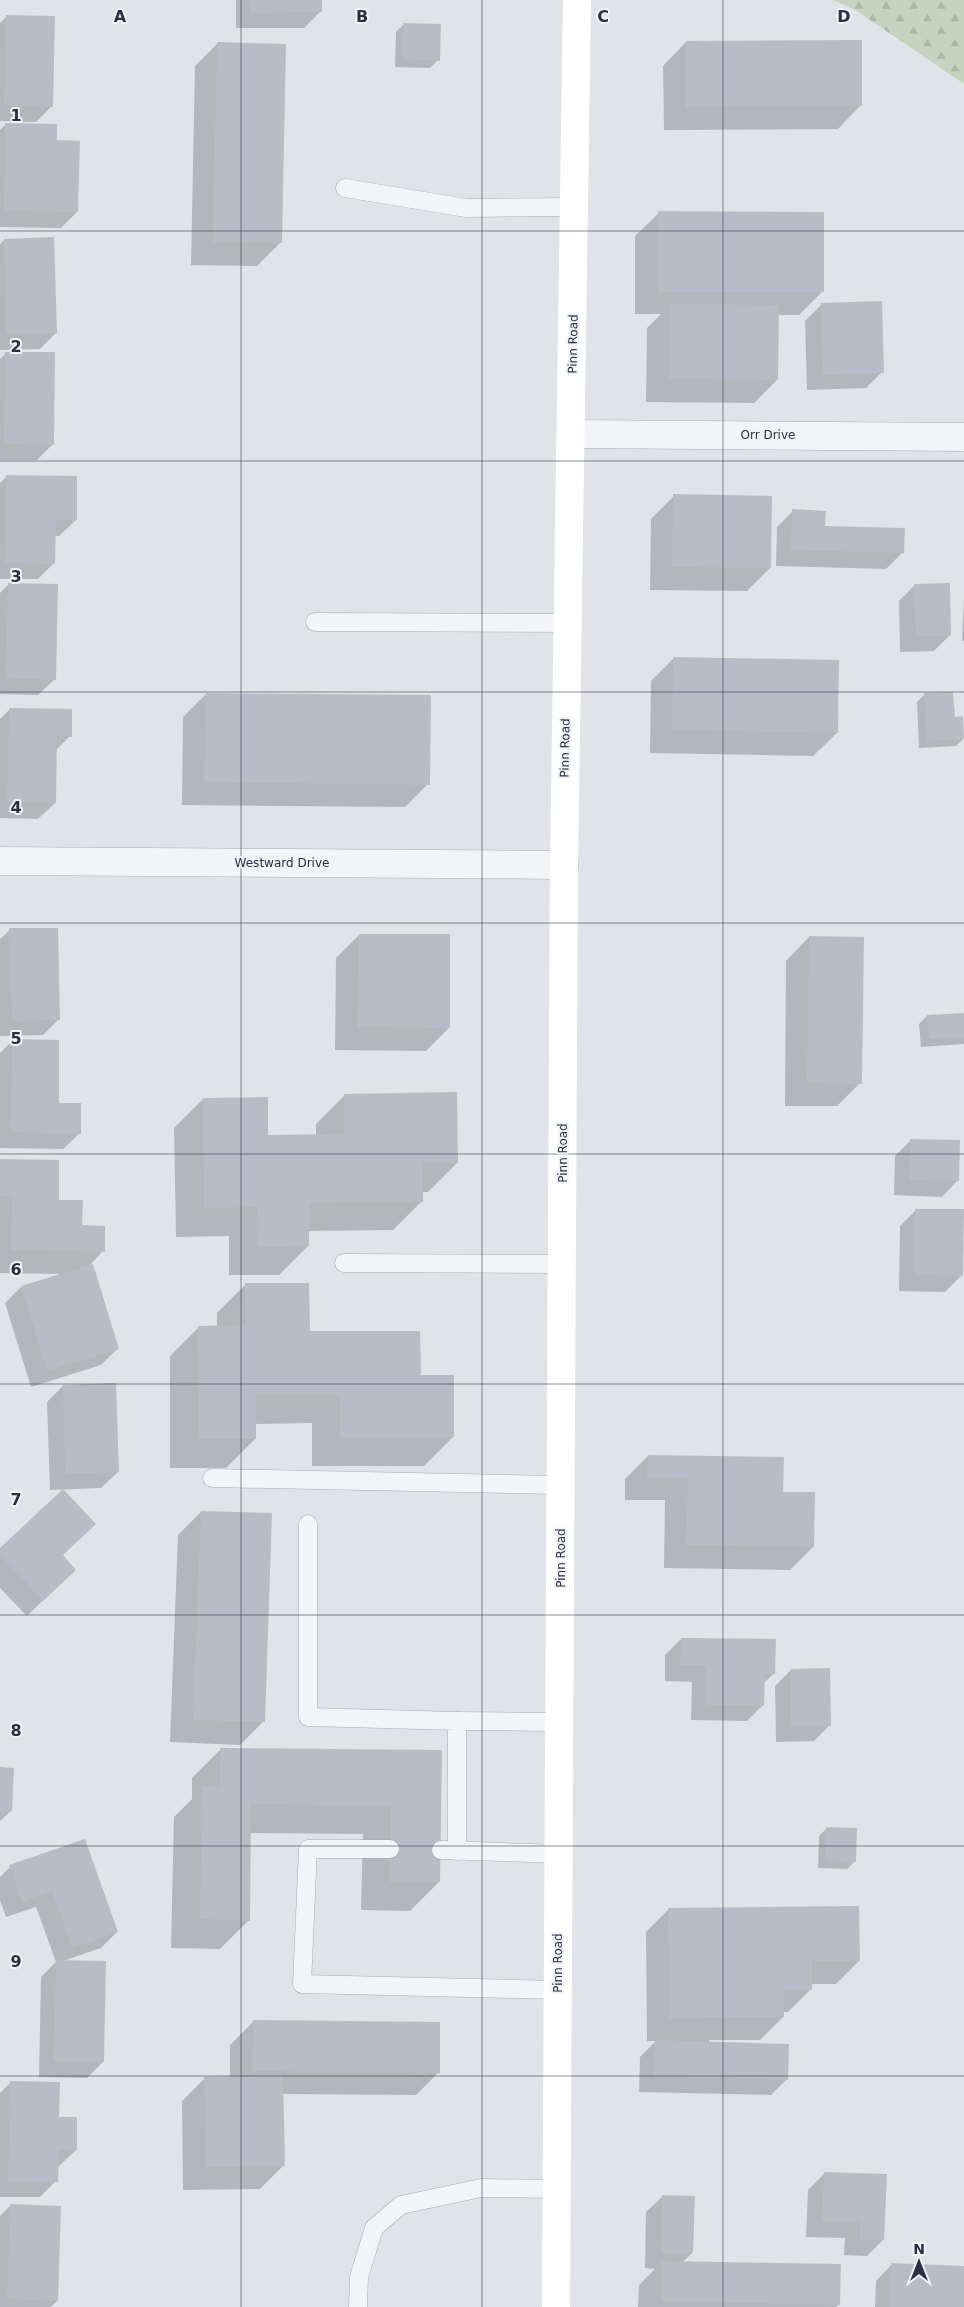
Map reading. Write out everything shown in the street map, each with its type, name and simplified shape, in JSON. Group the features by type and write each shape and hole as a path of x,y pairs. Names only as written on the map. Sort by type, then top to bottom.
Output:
{"street":[{"name":"Pinn Road","path":"556,2307 564,865 572,434 577,0"},
{"name":"Orr Drive","path":"572,434 964,437"},
{"name":"Westward Drive","path":"0,861 564,865"}],"lane":[{"path":"345,188 466,208 575,207"},
{"path":"315,622 567,623"},
{"path":"344,1262 562,1264"},
{"path":"212,1478 561,1485"},
{"path":"308,1524 308,1717 559,1722"},
{"path":"457,1721 449,1850 559,1854"},
{"path":"390,1849 308,1849 302,1984 558,1990"},
{"path":"358,2307 359,2277 374,2228 401,2205 480,2188 557,2189"}],"green space":[{"path":"833,0 964,0 964,84 854,9"}],"building":[{"path":"251,0 322,0 322,12 251,13"},
{"path":"6,15 55,16 53,107 4,105"},
{"path":"403,23 441,24 440,61 402,59"},
{"path":"862,40 862,106 686,107 686,41"},
{"path":"217,42 286,44 282,243 213,242"},
{"path":"5,123 57,124 57,140 80,141 78,212 4,211"},
{"path":"658,211 824,212 824,292 658,292"},
{"path":"54,237 57,333 6,334 4,239"},
{"path":"882,301 884,373 823,375 821,303"},
{"path":"669,304 779,305 778,380 669,379"},
{"path":"5,352 55,352 54,445 4,444"},
{"path":"6,475 77,476 77,520 56,520 55,564 5,563"},
{"path":"673,494 772,496 771,568 672,567"},
{"path":"792,509 826,511 825,526 905,528 904,553 791,550"},
{"path":"8,583 58,584 56,680 6,678"},
{"path":"950,583 951,636 916,636 914,584"},
{"path":"673,657 839,660 838,733 672,730"},
{"path":"953,692 955,717 963,716 964,739 927,741 924,693"},
{"path":"206,693 431,695 430,785 204,782"},
{"path":"9,708 72,709 72,737 57,736 56,803 7,802"},
{"path":"9,928 58,928 60,1020 12,1021"},
{"path":"359,934 450,934 450,1028 358,1027"},
{"path":"809,936 864,937 862,1084 807,1083"},
{"path":"964,1013 964,1037 929,1039 927,1015"},
{"path":"12,1039 59,1040 59,1103 81,1103 81,1134 11,1132"},
{"path":"457,1092 458,1163 423,1163 423,1202 309,1203 309,1246 258,1247 257,1207 204,1208 203,1098 268,1097 268,1135 344,1134 344,1094"},
{"path":"910,1139 960,1140 959,1181 909,1180"},
{"path":"0,1159 59,1160 59,1200 83,1200 82,1225 105,1226 105,1252 11,1250 12,1196 0,1196"},
{"path":"915,1209 964,1209 963,1276 915,1275"},
{"path":"93,1264 119,1349 47,1371 21,1286"},
{"path":"245,1283 309,1283 310,1331 420,1331 421,1375 454,1375 454,1437 340,1438 340,1395 256,1395 256,1439 199,1439 198,1326 246,1325"},
{"path":"116,1383 119,1472 65,1474 63,1385"},
{"path":"648,1455 784,1457 783,1492 815,1492 814,1547 686,1545 688,1478 647,1477"},
{"path":"63,1489 96,1524 63,1555 76,1570 43,1601 0,1555 0,1548"},
{"path":"201,1511 272,1513 265,1722 193,1720"},
{"path":"681,1638 776,1639 775,1674 765,1674 764,1706 707,1705 707,1666 680,1665"},
{"path":"830,1668 831,1726 791,1726 791,1669"},
{"path":"220,1748 442,1750 440,1882 390,1882 391,1806 251,1804 250,1921 200,1919 202,1786 220,1786"},
{"path":"0,1767 14,1768 12,1811 0,1810"},
{"path":"826,1827 857,1828 856,1862 825,1860"},
{"path":"85,1839 118,1932 72,1948 52,1891 22,1902 9,1865"},
{"path":"859,1906 860,1961 812,1961 812,1990 784,1990 784,2017 669,2018 668,1908"},
{"path":"56,1960 106,1961 104,2062 54,2061"},
{"path":"253,2020 440,2022 440,2073 252,2071"},
{"path":"655,2040 789,2044 788,2080 654,2076"},
{"path":"283,2075 285,2166 206,2167 204,2077"},
{"path":"10,2081 60,2082 59,2117 77,2117 77,2150 59,2150 58,2182 8,2181"},
{"path":"824,2172 887,2174 884,2240 860,2240 860,2222 822,2221"},
{"path":"662,2195 695,2196 693,2253 661,2253"},
{"path":"10,2204 61,2206 58,2301 7,2299"},
{"path":"661,2261 841,2264 840,2305 661,2301"},
{"path":"891,2263 964,2266 964,2307 890,2307"}]}
